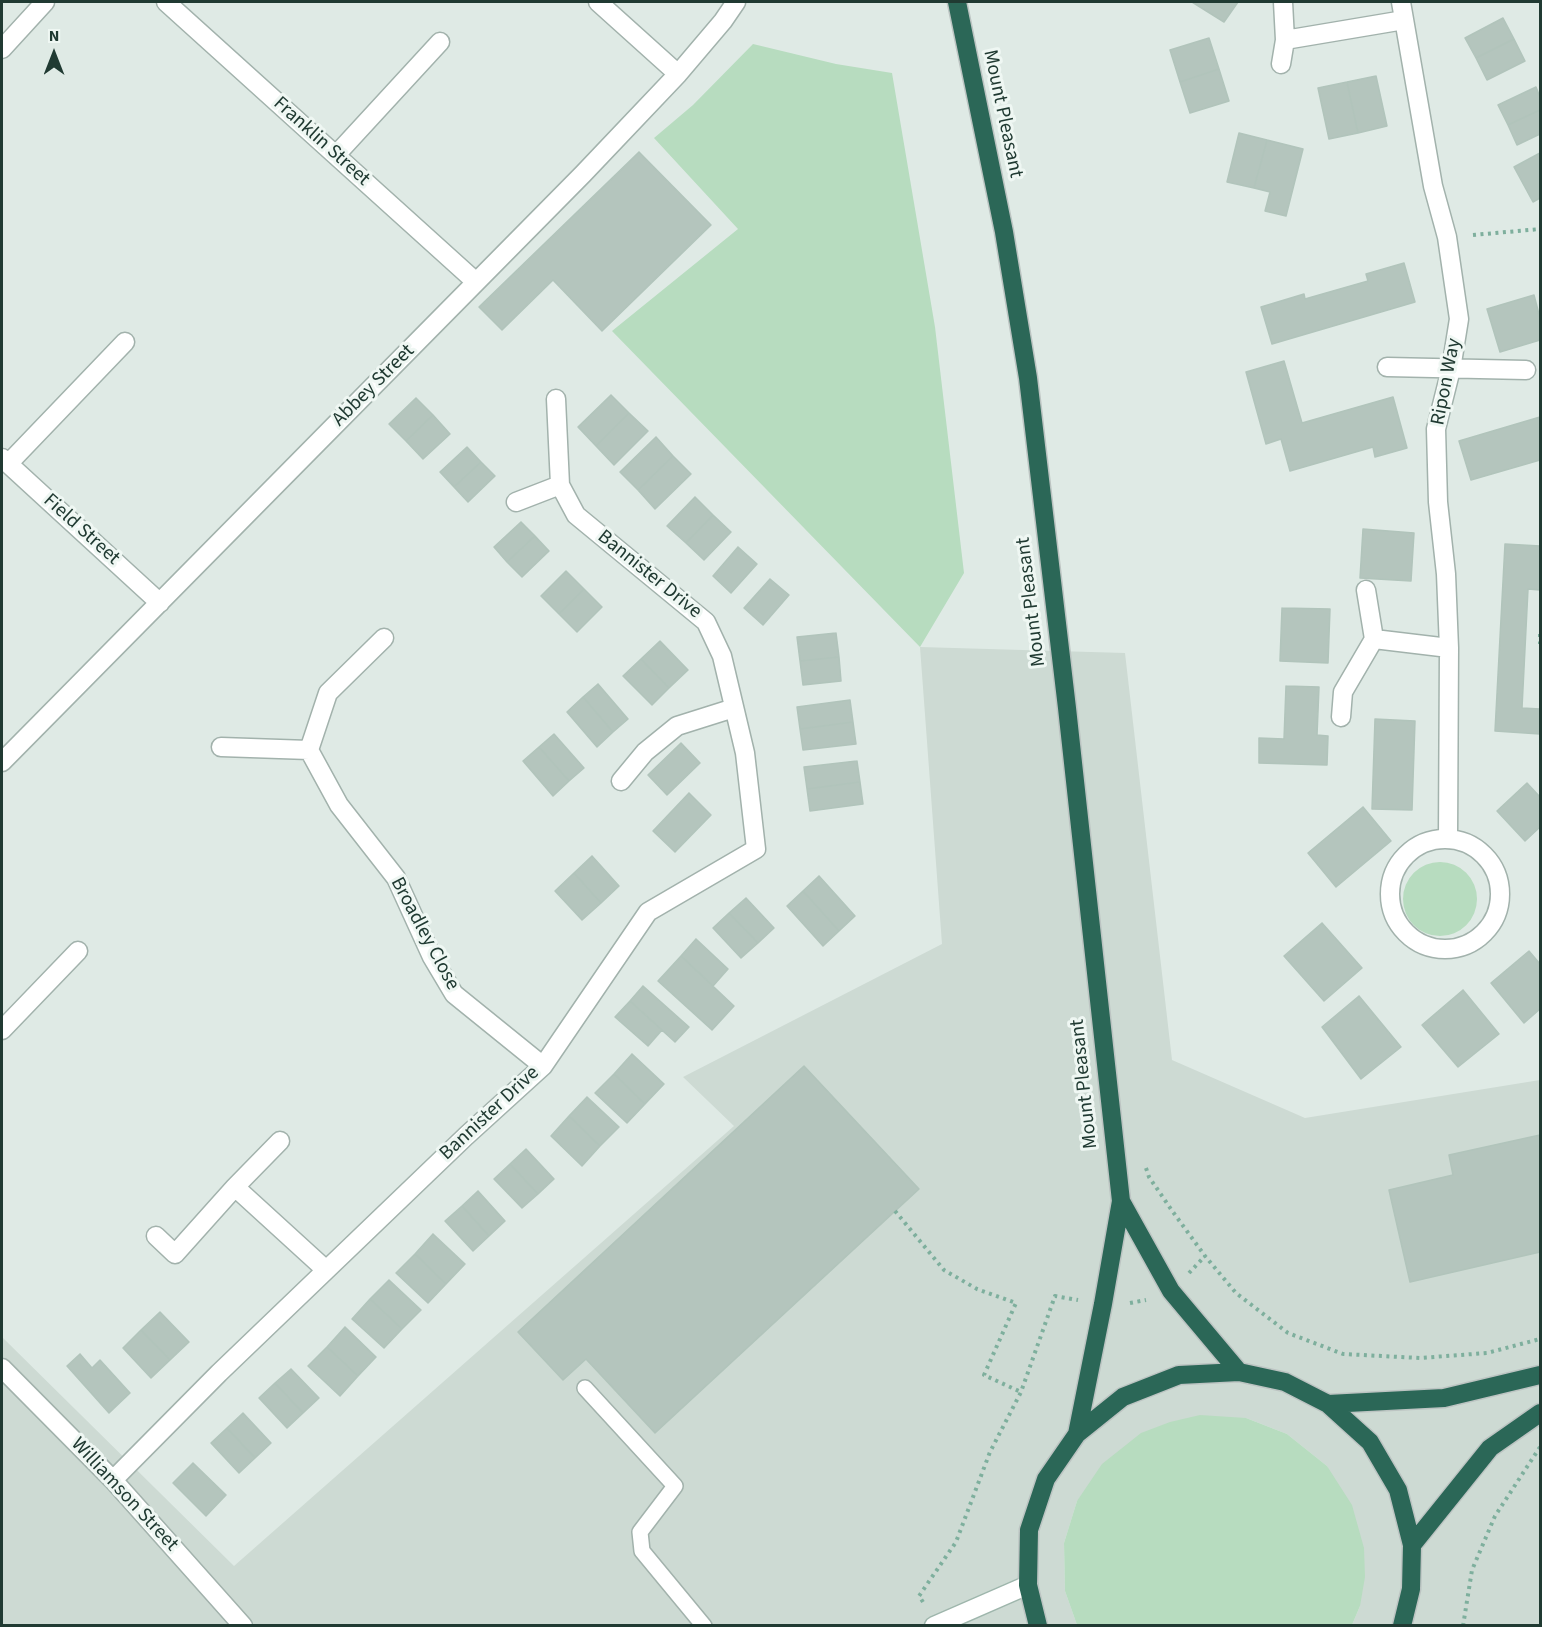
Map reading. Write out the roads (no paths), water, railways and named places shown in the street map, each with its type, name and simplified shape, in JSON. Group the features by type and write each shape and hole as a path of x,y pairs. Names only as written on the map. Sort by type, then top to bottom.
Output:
{"highway":[{"name":"Mount Pleasant","path":"957,2 1004,232 1028,378 1067,708 1120,1201"},
{"path":"1120,1201 1171,1291 1239,1372"},
{"path":"1077,1434 1103,1304 1120,1201"},
{"path":"1038,1626 1028,1585 1029,1530 1046,1479 1077,1434 1123,1397 1179,1375 1239,1372 1285,1382 1328,1404 1370,1442 1398,1490 1412,1545 1411,1589 1402,1626"},
{"path":"1328,1404 1444,1398 1540,1375"},
{"path":"1412,1545 1490,1448 1540,1413"}],"street":[{"path":"2,49 45,2"},
{"name":"Franklin Street","path":"166,2 476,282"},
{"path":"598,2 678,74"},
{"name":"Abbey Street","path":"2,762 583,174 678,74 736,2"},
{"path":"1281,63 1285,40 1283,2"},
{"name":"Ripon Way","path":"1401,2 1433,186 1447,237 1458,319 1452,369 1436,429 1438,502 1446,574 1449,648 1448,839"},
{"path":"1285,40 1404,20"},
{"path":"336,155 440,42"},
{"path":"5,461 125,342"},
{"path":"1387,367 1526,370"},
{"name":"Bannister Drive","path":"113,1480 219,1373 466,1136 543,1066 648,912 756,849 745,753 722,656 706,622 576,515 560,485 556,399"},
{"name":"Field Street","path":"5,461 160,603"},
{"path":"516,502 560,485"},
{"path":"1341,717 1343,692 1374,639 1366,590"},
{"path":"221,747 309,750 328,693 384,638"},
{"path":"1374,639 1449,648"},
{"path":"621,782 645,752 677,726 734,708"},
{"name":"Broadley Close","path":"309,750 339,805 396,878 432,957 454,994 543,1066"},
{"path":"1448,839 1466,843 1482,853 1493,867 1499,884 1500,903 1494,920 1483,934 1468,944 1449,949 1431,948 1415,940 1401,929 1393,913 1389,895 1392,877 1400,861 1413,849 1430,841 1448,839"},
{"path":"2,1030 78,951"},
{"path":"156,1236 174,1254 280,1141"},
{"path":"235,1187 326,1270"},
{"name":"Williamson Street","path":"2,1368 113,1480 243,1626"},
{"path":"935,1625 1028,1585"}],"lane":[{"path":"585,1388 675,1486 640,1532 642,1551 704,1626"}]}
